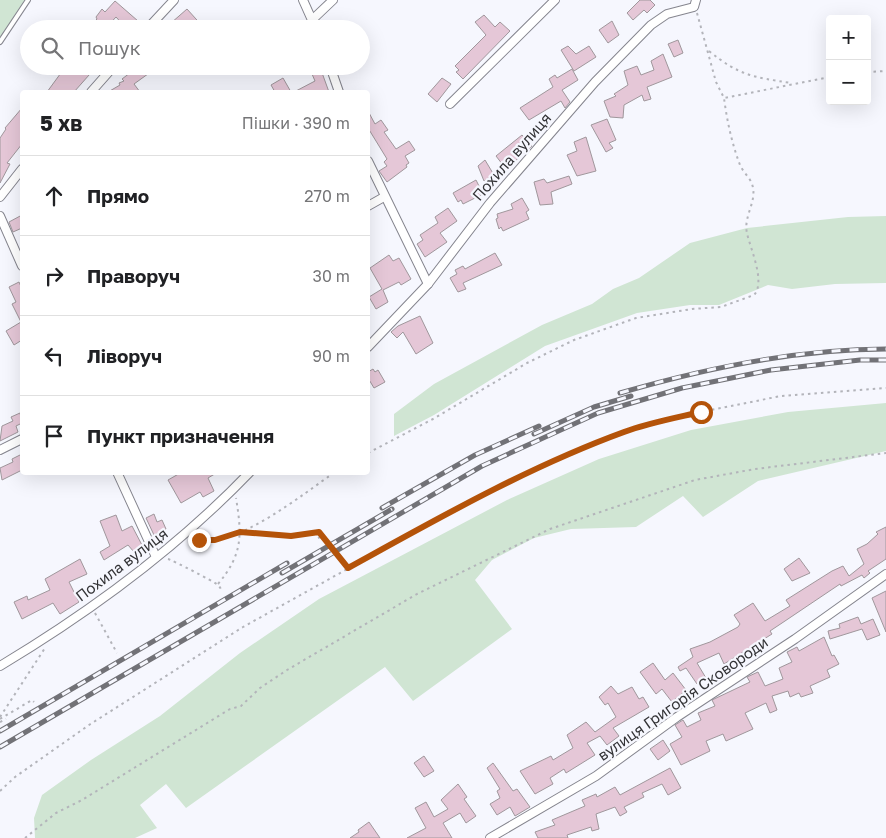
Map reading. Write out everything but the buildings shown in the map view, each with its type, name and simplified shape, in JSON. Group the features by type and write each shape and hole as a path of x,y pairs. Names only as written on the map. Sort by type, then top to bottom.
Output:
{"street":[{"path":"155,20 174,0"},
{"path":"303,0 313,18 333,0"},
{"path":"450,104 555,0"},
{"name":"Похила вулиця","path":"370,345 428,284 490,203 595,82 651,25 667,14 695,4"},
{"path":"92,90 106,75"},
{"path":"333,75 338,90"},
{"path":"370,166 428,284"},
{"path":"0,197 20,172"},
{"path":"370,205 384,197"},
{"path":"0,216 20,261"},
{"path":"0,450 20,440"},
{"path":"118,475 156,557"},
{"name":"Похила вулиця","path":"0,666 51,635 156,557 188,532 247,475"},
{"name":"вулиця Григорія Сковороди","path":"490,838 596,776 677,717 795,639 886,574"}],"lane":[{"path":"0,42 28,0"}],"path":[{"path":"370,452 433,419 527,362 574,340 636,318 692,309 721,307 754,295 758,288 758,275 746,231 746,220 754,195 752,183 740,164 726,118 724,98 716,82 709,50 695,4"},
{"path":"709,50 725,64 748,76 793,83"},
{"path":"871,72 886,71"},
{"path":"724,98 826,77"},
{"path":"0,792 15,778 89,725 243,627 466,504 625,432 701,412 781,396 886,388"},
{"path":"25,838 56,813 82,800 230,709 241,706 260,688 287,670 417,594 550,529 694,480 755,468 886,453"},
{"path":"188,532 199,540 207,541 229,537 252,528 331,475"},
{"path":"218,584 235,561 240,532 236,487"},
{"path":"240,532 291,536 319,532 348,568"},
{"path":"318,538 322,536"},
{"path":"156,557 175,560 202,578 218,584 222,592"},
{"path":"91,606 117,653"},
{"path":"0,719 51,635"},
{"path":"0,719 32,700 34,702"},
{"path":"0,719 6,719"}],"green space":[{"path":"0,0 26,0 0,38"},
{"path":"886,216 886,283 835,284 792,289 768,285 719,305 690,305 637,313 545,346 434,415 394,436 394,414 434,384 542,325 592,304 613,289 639,278 690,243 747,228 848,217"},
{"path":"886,403 886,451 758,481 703,517 683,496 636,527 571,529 534,538 492,560 475,580 512,629 413,701 385,667 186,808 166,784 140,805 157,828 135,838 35,838 34,818 42,795 91,760 160,716 240,653 319,599 507,500 599,459 691,430 788,412"}],"railway":[{"path":"620,393 718,368 785,356 819,352 886,349"},
{"path":"0,747 482,466 598,413 682,388 771,370 860,360 886,360"},
{"path":"534,434 594,407 631,396"},
{"path":"382,508 475,455 539,426"},
{"path":"282,573 392,509"},
{"path":"0,731 287,563"}],"route":[{"path":"199,540 215,540 240,532 291,536 319,532 338,558 348,568 466,504 556,461 625,432 701,412"}]}
